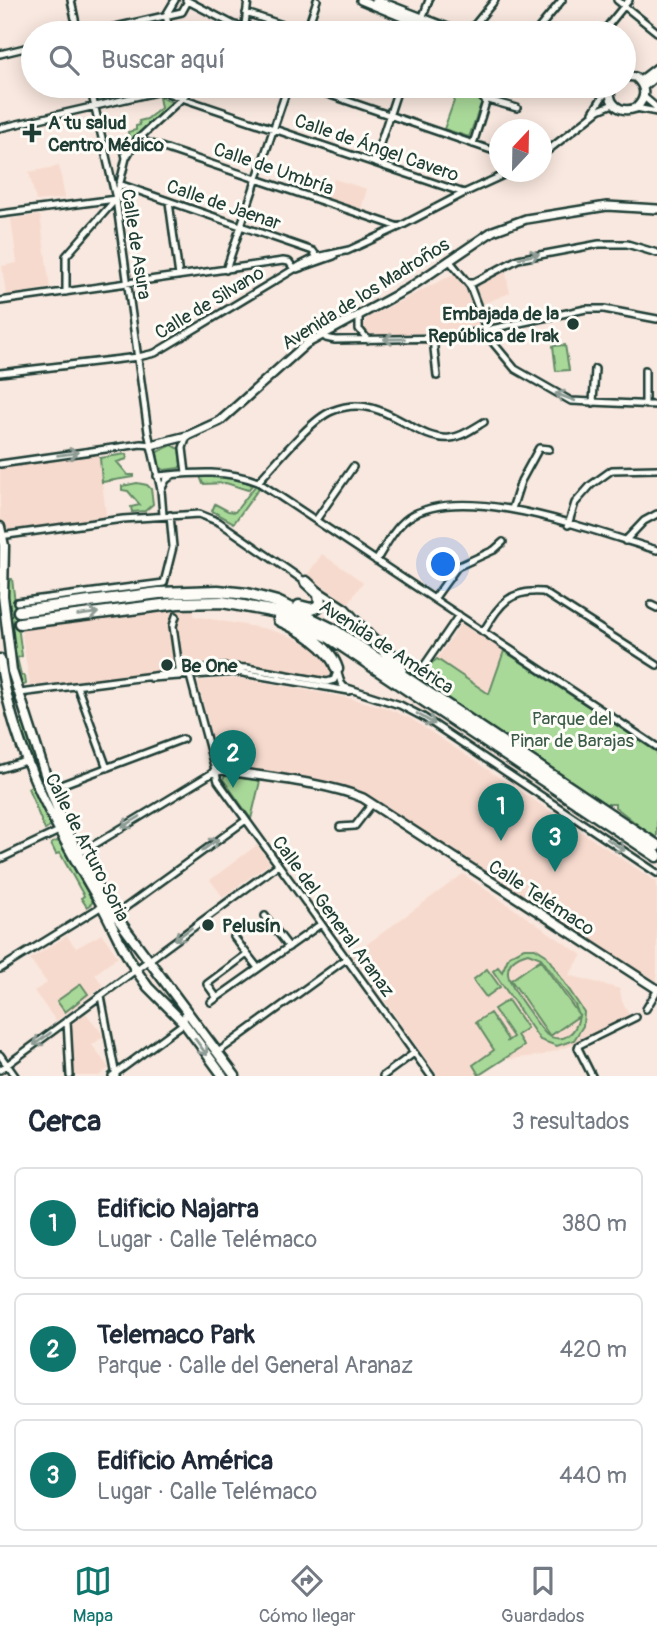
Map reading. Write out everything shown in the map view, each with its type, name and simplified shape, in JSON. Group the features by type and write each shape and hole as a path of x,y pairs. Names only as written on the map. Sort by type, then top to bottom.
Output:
{"highway":[{"path":"247,594 267,596 308,609 315,608 320,603 320,596 306,582"},
{"name":"Avenida de América","path":"18,606 199,590 247,594 277,602 314,619 416,684 657,846"},
{"path":"222,602 290,625 328,652 337,669"},
{"name":"Avenida de América","path":"20,622 178,603 222,602 276,612 329,638 657,856"},
{"path":"376,642 416,684"}],"main road":[{"name":"Calle de Arturo Soria","path":"0,527 3,596 12,671 61,828 116,915 235,1076"},
{"name":"Calle de Arturo Soria","path":"0,659 3,696 26,761 120,945 144,981 184,1023 223,1076"},
{"path":"3,696 20,693"}],"street":[{"path":"71,0 75,21"},
{"path":"167,21 166,15 176,0"},
{"path":"245,21 248,0"},
{"path":"310,21 317,0"},
{"path":"360,0 408,21"},
{"path":"376,0 412,21"},
{"path":"422,21 429,0"},
{"path":"478,21 495,0"},
{"path":"545,21 562,0"},
{"path":"617,0 626,3 656,29"},
{"path":"140,21 182,12 187,1 226,21"},
{"path":"612,21 626,3"},
{"path":"246,13 270,21"},
{"path":"0,54 21,49"},
{"path":"642,84 657,68"},
{"path":"642,84 657,75"},
{"path":"636,78 642,84 644,97 657,110"},
{"path":"636,108 644,97"},
{"name":"Calle de Asura","path":"18,606 163,584 167,578 173,547 151,445 116,199 92,98"},
{"name":"Calle de Ángel Cavero","path":"94,106 130,98"},
{"path":"66,292 66,256 69,250 116,199 126,158 137,139 183,98"},
{"name":"Calle de Ángel Cavero","path":"183,98 464,192"},
{"path":"226,270 284,98"},
{"path":"340,98 489,150"},
{"path":"374,162 395,98"},
{"path":"589,118 602,98"},
{"path":"612,98 613,104"},
{"path":"472,144 486,108 485,99 517,108"},
{"path":"613,104 624,110 657,110"},
{"path":"552,147 589,118 613,104"},
{"path":"0,128 94,106"},
{"name":"Calle de Umbría","path":"137,139 400,227"},
{"path":"123,145 126,158"},
{"name":"Calle de Silvano","path":"0,373 138,357 166,347 294,269 349,250 489,181"},
{"name":"Calle de Jaenar","path":"119,184 313,251 316,260"},
{"path":"0,214 116,199"},
{"path":"169,202 179,276"},
{"name":"Avenida de los Madroños","path":"151,445 187,436 227,416 290,357 323,335 418,283 485,235 516,222 607,206 657,209"},
{"path":"468,283 473,283 508,262 527,256 599,244 627,244 657,253"},
{"path":"449,260 468,283 477,301 486,331 501,355 515,369 570,401 657,405"},
{"path":"0,301 284,261 289,262 294,269"},
{"path":"323,335 329,340 464,336 586,309 604,309 657,319"},
{"path":"359,315 359,329 368,340"},
{"path":"433,339 437,376"},
{"path":"593,403 595,369"},
{"path":"645,370 645,405"},
{"path":"257,482 318,420 332,411 355,407 373,408 442,438 459,436 484,422"},
{"path":"186,473 183,448 187,436"},
{"path":"177,439 183,448"},
{"path":"0,464 141,444 151,445"},
{"path":"512,509 521,481 539,448 549,449"},
{"path":"316,520 354,467"},
{"path":"568,524 575,503 591,485 612,470 657,469"},
{"path":"157,476 224,473 257,482 657,747"},
{"path":"161,490 166,480 174,474"},
{"path":"376,561 400,526 418,513 456,505 512,509 657,550"},
{"path":"1,536 167,515 194,514 214,519 346,608 376,642 414,667 421,667 428,662 459,615"},
{"path":"625,541 644,521 657,514"},
{"path":"434,599 457,567 494,550 503,542"},
{"path":"483,632 501,605 510,598 521,592 543,592 657,665"},
{"path":"176,616 173,626 180,675"},
{"path":"20,693 248,668 302,683 363,693"},
{"path":"180,675 225,670 329,682 335,678 337,669"},
{"path":"337,669 342,685 423,716 657,873"},
{"path":"2,672 12,671"},
{"name":"Calle del General Aranaz","path":"190,676 218,781 431,1076"},
{"path":"77,686 107,768"},
{"path":"13,724 17,720 28,721"},
{"path":"50,789 183,739"},
{"path":"0,769 26,761"},
{"name":"Calle Telémaco","path":"214,772 225,770 343,791 372,804 657,990"},
{"path":"77,852 84,851 214,772"},
{"path":"340,827 355,826 372,804"},
{"path":"116,915 246,820"},
{"path":"0,859 61,828"},
{"path":"0,1070 278,865"},
{"path":"0,968 102,906"},
{"path":"265,916 289,947"},
{"path":"247,954 207,984 214,1000 321,924"},
{"name":"Calle de Arturo Soria","path":"120,945 126,945 132,936"},
{"path":"234,937 258,968"},
{"path":"128,958 136,949 142,949"},
{"path":"218,1052 346,959"},
{"path":"144,981 156,976 158,970"},
{"path":"156,994 155,989 162,983 167,983"},
{"path":"646,1009 657,990"},
{"path":"101,996 115,1075 184,1023 185,1007"},
{"path":"592,1076 579,1045 636,1017"},
{"path":"67,1021 71,1076"},
{"path":"383,1076 414,1053"},
{"path":"0,1055 15,1076"}],"shaded area":[{"path":"59,166 65,198 36,201 29,172"},
{"path":"334,179 367,189 361,209 328,198"},
{"path":"40,215 50,288 6,295 2,266 17,263 11,219"},
{"path":"505,269 510,293 482,304 478,286"},
{"path":"454,274 467,290 479,327 394,335 370,334 365,331 363,326 367,318"},
{"path":"98,450 107,521 2,536 0,464"},
{"path":"322,554 363,582 348,604 307,575"},
{"path":"193,610 194,616 267,629 296,638 324,654 334,671 333,674 324,679 246,666 214,666 30,686 21,630 137,614"},
{"path":"461,623 504,651 489,694 437,659"},
{"path":"246,679 349,698 384,707 410,718 657,882 657,982 490,878 361,793 346,787 222,765 217,758 198,683"},
{"path":"257,845 270,863 223,897 210,880"},
{"path":"463,874 582,955 569,975 620,989 622,1001 630,1016 570,1046 543,1055 503,1060 478,1076 438,1076 352,955"},
{"path":"102,934 118,957 95,974 103,986 56,1021 34,991 47,983 30,959 67,936 76,948"},
{"path":"86,1013 104,1036 92,1045 109,1068 99,1076 74,1076 70,1025"}],"green space":[{"path":"159,98 175,103 130,146 126,144 125,137 129,137 128,132 136,130 136,126 140,125 139,121 147,119 161,108"},
{"path":"455,98 475,98 482,101 469,137 444,129"},
{"path":"565,345 569,370 556,371 553,346"},
{"path":"172,445 179,449 181,465 179,468 164,470 159,466 157,452"},
{"path":"126,454 127,459 117,462 128,475 134,477 102,482 100,458"},
{"path":"200,476 227,477 253,484 248,490 226,483 203,484"},
{"path":"137,483 147,485 151,489 153,504 145,511 132,512 131,507 140,505 128,491 122,490 122,486"},
{"path":"256,485 259,488 234,523 212,511 215,504 235,512"},
{"path":"7,579 12,579 22,656 17,658 26,684 22,686 9,633"},
{"name":"Parque del Pinar de Barajas","path":"504,651 657,752 657,839 615,807 615,804 604,804 420,680 396,660 420,672 437,659 489,694"},
{"path":"18,725 25,725 61,826 25,749"},
{"path":"226,775 260,781 251,819 223,779"},
{"path":"35,787 51,826 45,830 28,788"},
{"path":"56,841 93,902 87,907 81,898 84,896 60,853 56,854 51,844"},
{"path":"524,948 535,948 546,955 584,1012 583,1026 574,1040 557,1046 540,1040 493,971 498,967 502,972 509,956","holes":["528,953 541,958 575,1005 579,1015 540,960 511,980 550,1036 579,1016 575,1028 563,1038 553,1038 547,1035 544,1032 516,994 509,978 510,963 517,957"]},
{"path":"487,969 500,987 486,997 473,980"},
{"path":"81,984 88,994 65,1012 57,1001"},
{"path":"508,1000 527,1028 517,1035 524,1046 479,1075 473,1065 494,1050 476,1022 490,1013 508,1040 506,1042 513,1037 494,1009"}],"tunnel":[{"path":"0,613 19,611"},
{"path":"0,625 20,623"}],"place":[{"name":"A tu salud Centro Médico","path":"32,133"},
{"name":"Embajada de la República de Irak","path":"573,324"},
{"name":"Be One","path":"167,665"},
{"name":"Telemaco Park","path":"233,788"},
{"name":"Edificio Najarra","path":"501,841"},
{"name":"Edificio América","path":"555,872"},
{"name":"Pelusín","path":"208,925"}]}
